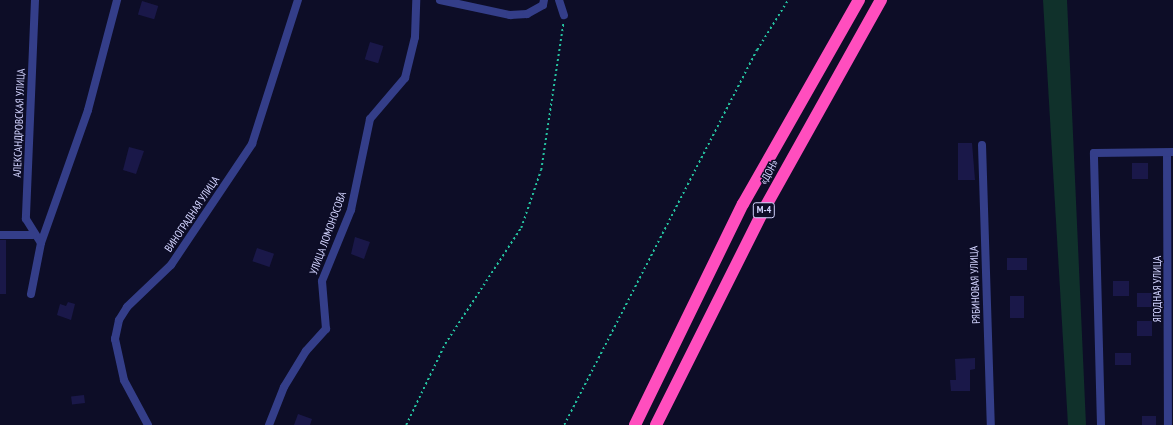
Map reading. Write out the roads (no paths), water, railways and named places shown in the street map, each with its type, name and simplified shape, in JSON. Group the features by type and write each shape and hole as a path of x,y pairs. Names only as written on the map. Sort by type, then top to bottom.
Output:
{"highway":[{"name":"«ДОН»","path":"635,425 743,204 859,0"},
{"name":"«ДОН»","path":"656,425 763,211 881,0"}],"street":[{"name":"АЛЕКСАНДРОВСКАЯ УЛИЦА","path":"35,0 26,219 33,236 41,243"},
{"path":"31,294 41,243 88,110 117,0"},
{"name":"ВИНОГРАДНАЯ УЛИЦА","path":"148,425 124,380 115,339 119,320 127,307 171,265 252,144 298,0"},
{"name":"УЛИЦА ЛОМОНОСОВА","path":"269,425 284,387 306,351 326,329 322,281 351,210 370,119 405,78 415,37 416,0"},
{"path":"440,0 510,15 527,14 543,5 544,0"},
{"path":"559,0 564,15"},
{"name":"РЯБИНОВАЯ УЛИЦА","path":"982,145 991,425"},
{"path":"1101,425 1094,152 1170,152"},
{"name":"ЯГОДНАЯ УЛИЦА","path":"1168,425 1170,152"},
{"path":"0,235 33,236"}]}
